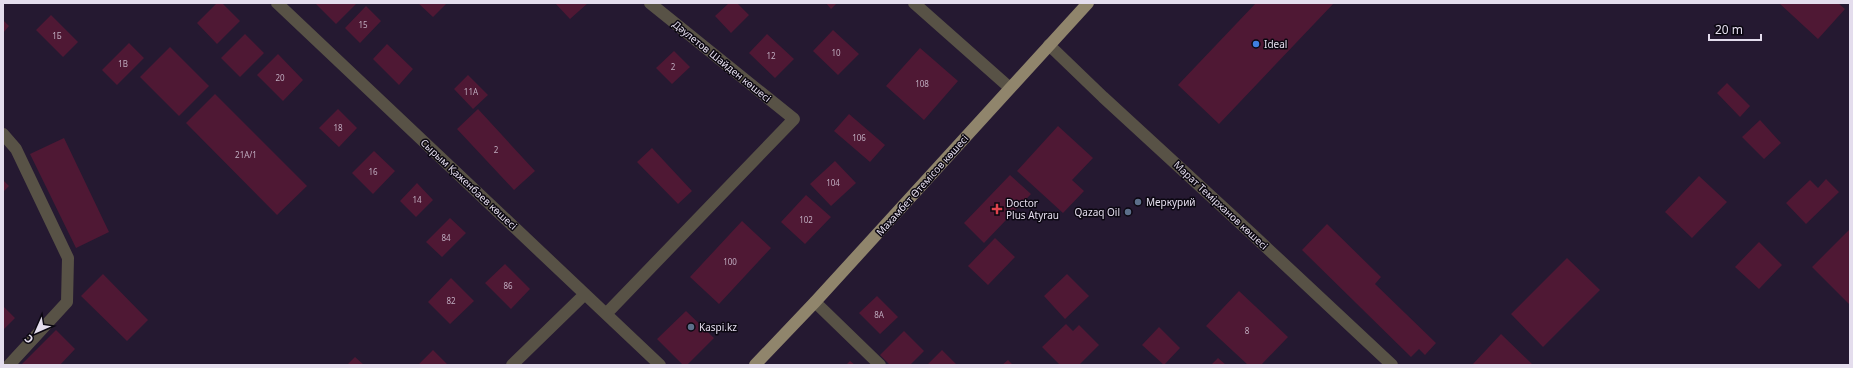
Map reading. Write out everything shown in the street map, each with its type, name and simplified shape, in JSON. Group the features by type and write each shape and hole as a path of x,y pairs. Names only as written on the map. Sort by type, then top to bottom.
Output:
{"main road":[{"name":"Махамбет Өтемісов көшесі","path":"755,365 815,302 1088,3"}],"street":[{"name":"Сырым Қаженбаев көшесі","path":"277,3 660,365"},
{"name":"Дәулетов Шайден көшесі","path":"606,314 794,119 650,3"},
{"path":"914,3 1010,88"},
{"name":"Марат Темірханов көшесі","path":"1050,44 1103,97 1392,365"},
{"path":"3,134 16,149 68,258 67,302 9,365"},
{"path":"512,365 585,294"},
{"path":"815,302 880,365"}],"building":[{"path":"217,3 222,3 240,21 217,44 197,23"},
{"path":"315,3 357,3 336,24"},
{"path":"418,3 447,3 433,17"},
{"path":"555,3 588,3 570,19"},
{"path":"729,3 737,3 749,15 731,33 715,16"},
{"path":"826,3 837,3 831,9"},
{"name":"Ideal","path":"1256,3 1334,3 1219,124 1178,85"},
{"path":"1779,3 1838,3 1845,9 1818,39"},
{"path":"366,6 381,21 360,43 345,28"},
{"path":"51,15 78,42 63,57 36,30"},
{"path":"3,20 9,26 3,33"},
{"path":"833,30 859,54 838,75 813,51"},
{"path":"245,34 264,53 240,77 221,58"},
{"path":"767,34 794,59 775,78 749,53"},
{"path":"129,43 144,58 117,85 102,70"},
{"path":"387,44 413,69 399,85 373,59"},
{"path":"170,47 209,86 179,116 140,77"},
{"path":"920,48 958,81 924,120 886,86"},
{"path":"674,51 690,67 672,84 656,68"},
{"path":"278,54 303,80 283,101 257,75"},
{"path":"468,75 488,95 473,109 454,89"},
{"path":"1727,83 1750,106 1740,117 1717,93"},
{"path":"215,94 307,186 277,215 186,123"},
{"path":"338,109 357,128 339,147 319,128"},
{"path":"478,109 535,171 514,190 457,129"},
{"path":"849,114 885,145 870,162 834,131"},
{"path":"1760,120 1781,143 1764,159 1742,137"},
{"path":"1058,126 1093,158 1072,180 1084,191 1063,213 1017,171"},
{"path":"64,138 109,232 76,248 30,154"},
{"path":"652,148 692,191 678,204 637,162"},
{"path":"374,151 395,171 373,194 352,173"},
{"path":"835,161 856,183 831,206 810,184"},
{"name":"Doctor Plus Atyrau","path":"1010,175 1031,194 984,243 964,223"},
{"path":"1699,176 1727,202 1692,238 1665,212"},
{"path":"1826,179 1839,192 1806,224 1786,203 1810,180 1818,188"},
{"path":"3,180 9,186 3,192"},
{"path":"417,183 433,200 416,217 400,201"},
{"path":"806,195 831,217 805,244 781,222"},
{"path":"450,218 466,233 442,257 426,242"},
{"path":"742,221 771,248 719,304 690,277"},
{"path":"1327,224 1381,277 1375,284 1436,343 1425,355 1419,349 1411,357 1302,250"},
{"path":"1850,229 1850,305 1812,267"},
{"path":"995,238 1015,257 988,285 968,266"},
{"path":"1759,242 1782,265 1759,289 1735,267"},
{"path":"1567,258 1600,290 1543,347 1511,314"},
{"path":"505,264 530,289 511,309 485,283"},
{"path":"103,274 148,320 127,341 81,296"},
{"path":"1067,274 1089,296 1065,319 1044,296"},
{"path":"451,278 474,301 450,324 428,302"},
{"path":"1239,291 1288,337 1261,365 1248,365 1206,326"},
{"path":"877,296 898,317 880,334 859,313"},
{"path":"3,306 15,318 3,330"},
{"path":"686,311 714,338 687,365 683,365 657,339"},
{"path":"1066,324 1073,331 1079,325 1099,345 1079,365 1060,365 1042,347"},
{"path":"1159,327 1180,348 1164,365 1142,345"},
{"path":"56,330 75,349 60,365 21,365"},
{"path":"904,331 924,351 910,365 890,365 880,355"},
{"path":"1501,334 1533,365 1473,364"},
{"path":"433,350 448,365 418,365"},
{"path":"942,350 957,365 927,365"},
{"path":"355,357 364,365 347,365"},
{"path":"1218,358 1226,365 1211,365"},
{"path":"1008,360 1013,365 1002,365"},
{"path":"850,361 855,365 846,365"}],"place":[{"name":"Ideal","path":"1256,44"},
{"name":"Меркурий","path":"1138,202"},
{"name":"Doctor Plus Atyrau","path":"997,209"},
{"name":"Qazaq Oil","path":"1128,212"},
{"name":"Kaspi.kz","path":"691,327"}]}
